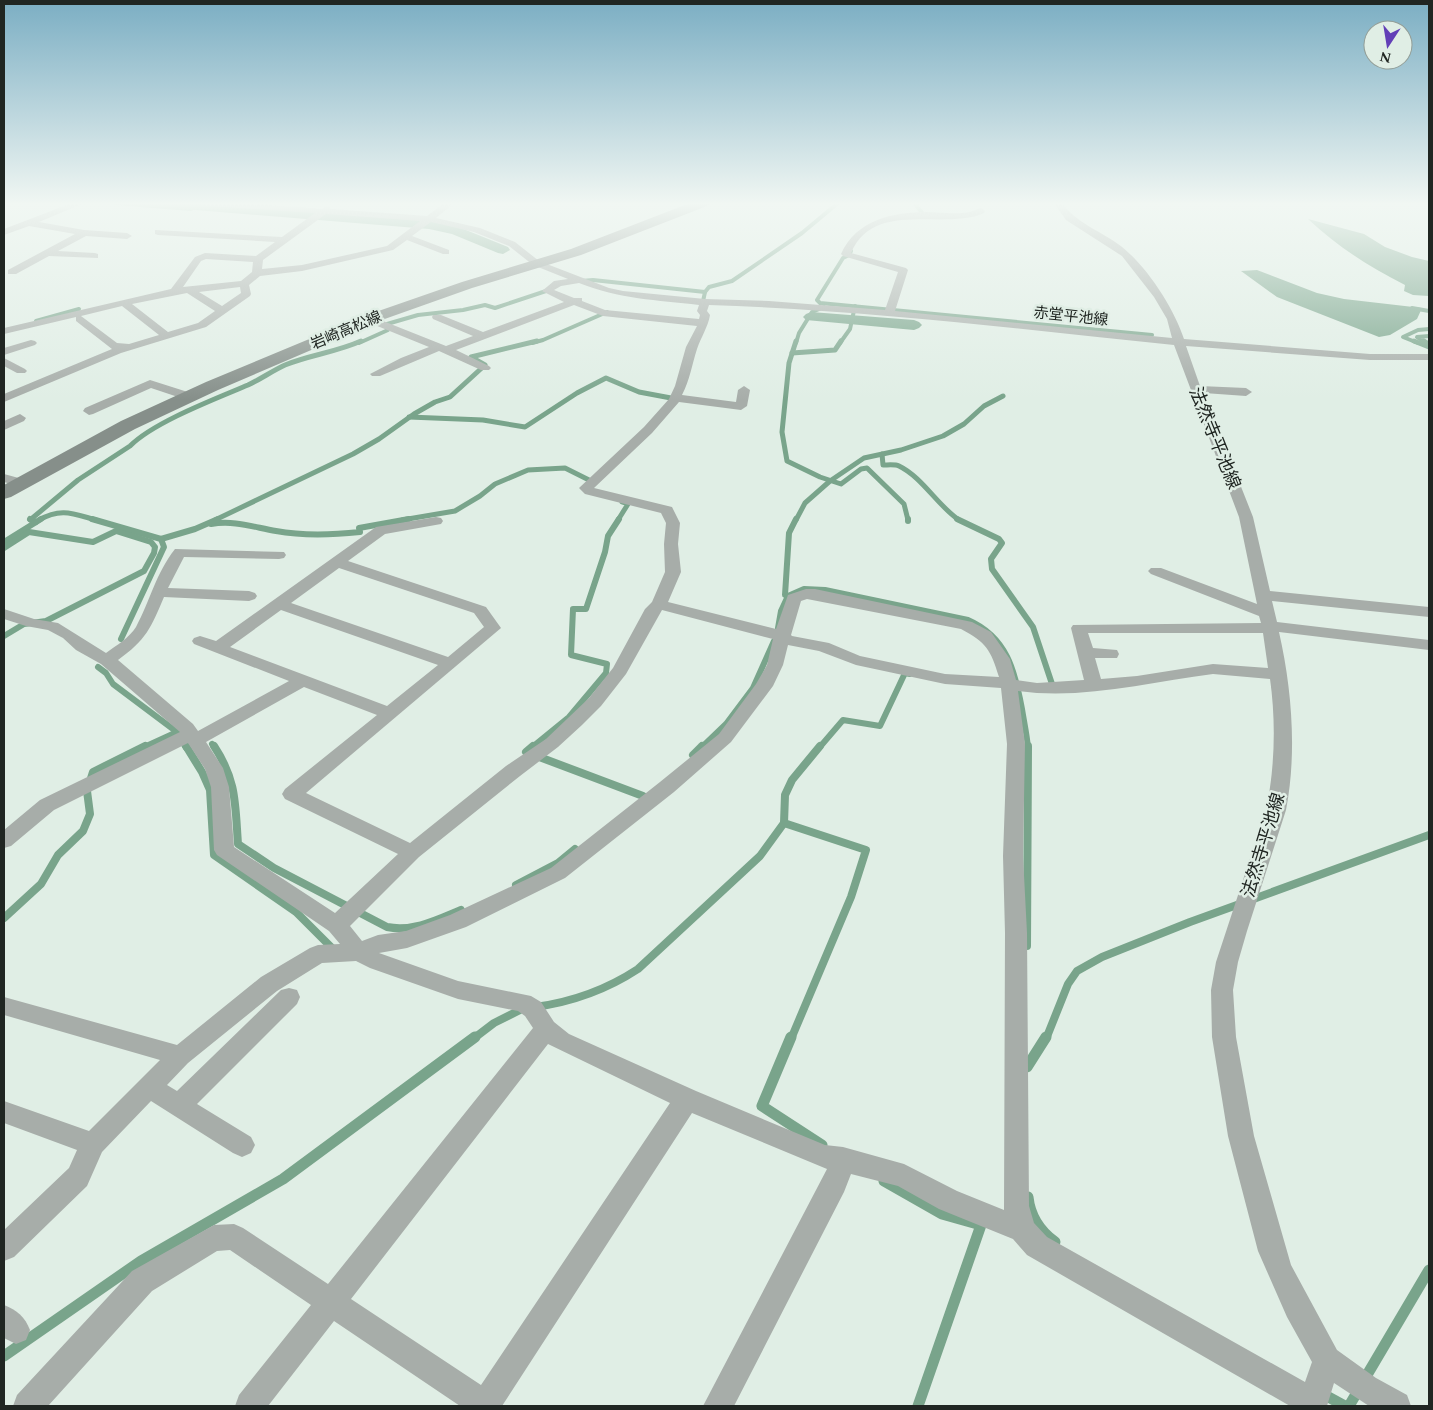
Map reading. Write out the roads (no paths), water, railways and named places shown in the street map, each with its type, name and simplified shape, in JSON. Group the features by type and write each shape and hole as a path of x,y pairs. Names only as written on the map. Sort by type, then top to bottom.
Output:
{"main road":[{"name":"岩崎高松線","path":"4,493 128,426 190,397 369,320 518,269"}],"street":[{"path":"12,272 18,269"},
{"path":"175,291 191,269"},
{"path":"257,269 257,273"},
{"path":"4,331 175,291 244,284 257,273 295,269"},
{"name":"赤堂平池線","path":"552,269 606,290 647,297 706,302 768,304 1179,342 1370,357 1429,357"},
{"path":"888,314 903,270 899,269"},
{"name":"法然寺平池線","path":"1138,269 1166,306 1246,517 1277,674 1282,725 1281,786 1271,827 1227,962 1222,990 1224,1038 1241,1136 1272,1251 1280,1272 1327,1360 1366,1388 1396,1406"},
{"path":"583,280 558,283 547,291 603,313 703,323"},
{"path":"4,398 130,347 202,325 246,294 244,284"},
{"path":"188,289 222,311"},
{"path":"376,374 405,360 482,336 606,290"},
{"path":"123,302 166,336"},
{"path":"337,925 412,852 513,771 552,743 582,715 620,670 653,609 660,604 673,572 671,544 673,523 667,510 662,507 632,503 590,491 586,488 648,430 675,398 681,386 692,347 703,323 705,314 702,311 706,302"},
{"path":"437,317 482,336"},
{"path":"80,318 114,346 130,347"},
{"path":"369,320 469,359 485,368"},
{"path":"4,352 32,343"},
{"path":"4,361 21,371"},
{"path":"89,411 150,384 190,397"},
{"path":"1196,389 1246,392"},
{"path":"675,398 741,406 744,390"},
{"path":"4,426 20,418"},
{"path":"4,478 21,483"},
{"path":"218,648 381,530 436,521"},
{"path":"107,660 130,644 143,628 158,592 180,552 279,555"},
{"path":"336,562 480,610 493,628 292,794 412,852"},
{"path":"1156,571 1267,616 1429,645"},
{"path":"158,592 249,596"},
{"path":"4,1248 78,1177 93,1144 180,1056 269,984 318,954 358,952 378,944 406,939 458,921 558,873 667,787 725,738 764,686 775,665 794,598 806,594 815,594 910,612 966,625 979,631 1002,659 1009,684 1016,744 1013,856 1016,933 1016,1206 1022,1230"},
{"path":"1094,685 1079,628 1154,628 1267,616 1373,601 1429,612"},
{"path":"279,604 450,663"},
{"path":"660,604 782,636 787,640 823,647 856,660 945,679 978,680 1037,688 1137,682 1180,673 1214,670 1277,674"},
{"path":"4,614 32,623 52,626 69,635 82,646 107,660 187,728 214,768 220,787 224,850 337,925 358,952 378,962 458,990 524,1003 533,1009 546,1029 561,1040 586,1053 824,1157 843,1159 904,1176 948,1200 1022,1230 1037,1246 1313,1405 1327,1360"},
{"path":"1154,628 1162,643"},
{"path":"200,641 389,713"},
{"path":"1086,653 1111,654"},
{"path":"4,841 47,805 193,737 302,681"},
{"path":"179,1106 289,997"},
{"path":"4,1006 180,1056"},
{"path":"250,1406 546,1029"},
{"path":"149,1087 242,1145"},
{"path":"28,1406 142,1281 214,1238 234,1237 486,1406 688,1099"},
{"path":"4,1112 93,1144"},
{"path":"718,1406 835,1184 843,1159"}],"waterway":[{"path":"705,292 709,287 732,281 750,269"},
{"path":"836,269 817,300 820,303 855,306"},
{"path":"581,281 593,280 705,292"},
{"path":"359,343 388,330 387,324 418,315 463,310 485,305 495,308 552,289"},
{"path":"702,306 705,292"},
{"path":"840,343 850,329 855,306"},
{"path":"855,306 1152,335"},
{"path":"796,343 799,333 812,312 824,307"},
{"path":"1412,308 1429,311"},
{"path":"36,321 79,309"},
{"path":"532,343 607,312"},
{"path":"811,317 914,325"},
{"path":"1418,343 1403,337 1418,330 1429,329"},
{"path":"1426,343 1417,337 1429,336"},
{"path":"31,519 78,480 154,428 202,404 248,385 285,365 361,341"},
{"path":"410,417 435,402 450,397 485,365 471,357 537,341"},
{"path":"792,353 796,341"},
{"path":"792,353 835,350 841,341"},
{"path":"1414,341 1429,347"},
{"path":"792,353 789,363 782,432 787,461 831,481"},
{"path":"410,417 483,420 525,427 577,393 606,378 639,392 671,398"},
{"path":"882,454 943,436 964,424 984,406 1003,396"},
{"path":"215,520 353,454 379,439 410,417"},
{"path":"831,481 864,458 882,454"},
{"path":"882,454 883,465 897,465 907,471 923,484 959,520"},
{"path":"402,520 455,511 480,496 495,484 528,470 565,468 589,480"},
{"path":"831,481 841,484 861,469 867,468 904,504 908,520"},
{"path":"796,520 805,503 831,481"},
{"path":"618,520 628,504 622,502"},
{"path":"41,519 54,514 68,513 96,520"},
{"path":"31,519 36,522"},
{"path":"4,542 41,519"},
{"path":"92,519 161,539"},
{"path":"161,539 195,529 218,519"},
{"path":"211,524 236,523 286,533 328,534 360,532 359,528 409,519"},
{"path":"531,748 569,717 606,673 607,664 571,655 573,609 586,609 605,552 608,536 619,519"},
{"path":"788,596 785,595 789,533 796,519"},
{"path":"959,520 999,539 1002,543 991,559 992,569 1033,627 1053,687 1050,687"},
{"path":"4,548 29,532 93,542 116,531 151,542 155,547 154,553 144,571 46,621 24,624 4,636"},
{"path":"121,639 164,547 161,539"},
{"path":"788,596 804,589 825,590 968,620 981,627 1000,646 1012,669 1019,695 1028,748"},
{"path":"778,628 781,611 788,596"},
{"path":"701,748 726,724 753,688 774,641"},
{"path":"98,667 106,673 113,684 177,732"},
{"path":"819,748 843,720 880,726 905,673 910,674"},
{"path":"142,748 177,732"},
{"path":"177,732 186,748"},
{"path":"212,744 215,748"},
{"path":"4,918 41,884 58,855 83,831 90,814 87,791 93,772 145,746"},
{"path":"186,746 202,772 210,790 214,855 296,912 332,948"},
{"path":"214,746 227,770 234,793 238,844 274,868 387,927 407,928 416,926 461,910"},
{"path":"533,746 526,752 643,796"},
{"path":"693,755 702,746"},
{"path":"784,823 785,795 792,780 820,746"},
{"path":"1027,946 1028,748"},
{"path":"535,1007 562,1002 588,994 614,983 638,969 760,856 784,823"},
{"path":"784,823 866,850 851,897 791,1039"},
{"path":"1046,1039 1068,984 1077,971 1102,957 1190,922 1429,835"},
{"path":"516,885 558,863 575,849"},
{"path":"473,1039 494,1023 524,1008"},
{"path":"4,1356 141,1261 283,1179 475,1037"},
{"path":"791,1037 762,1106 822,1145"},
{"path":"1027,1067 1046,1037"},
{"path":"884,1181 942,1214 981,1225 918,1406"},
{"path":"1028,1197 1031,1210 1037,1222 1055,1242"},
{"path":"1364,1380 1429,1270"},
{"path":"1349,1406 1359,1389"},
{"path":"1323,1394 1345,1406"}]}
